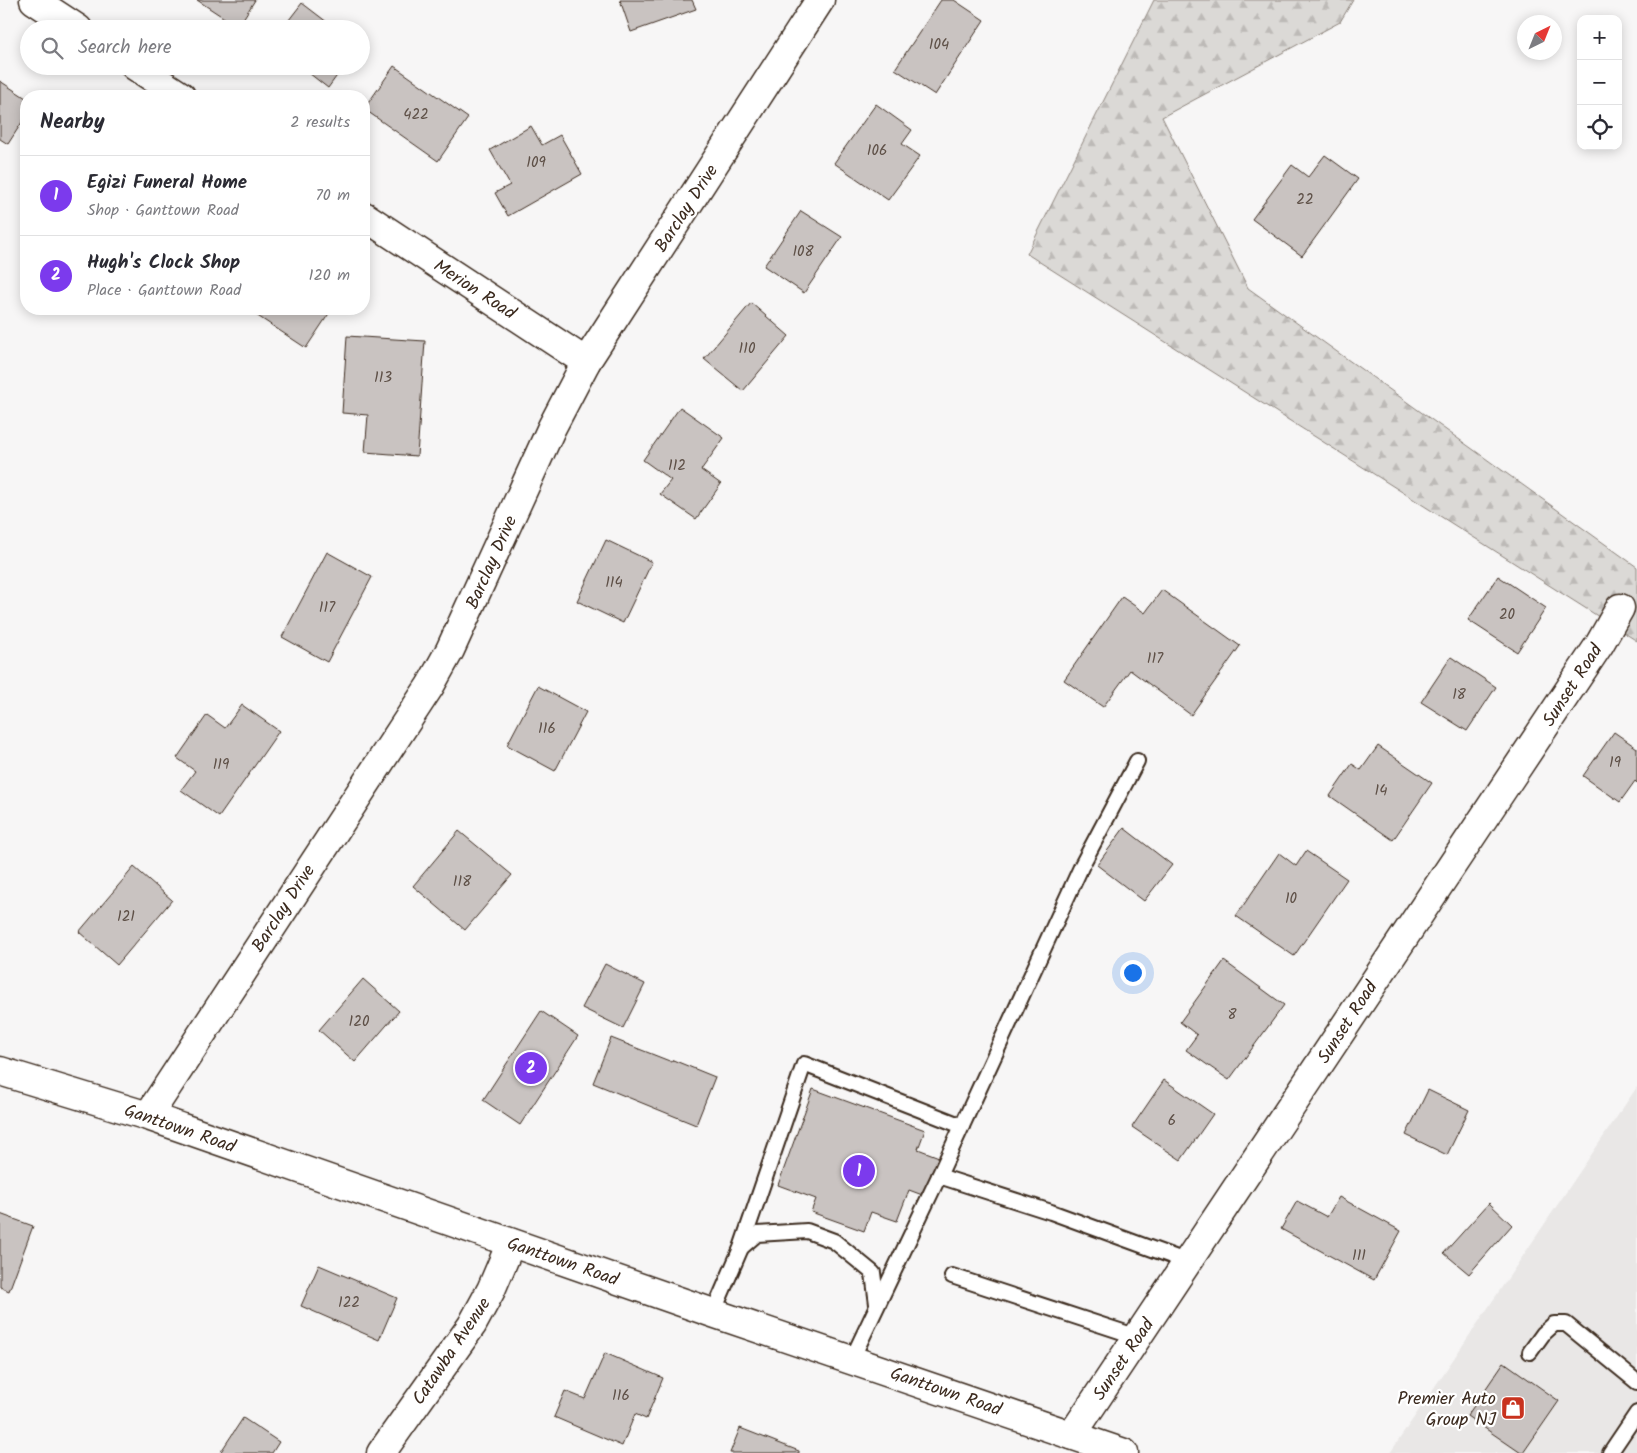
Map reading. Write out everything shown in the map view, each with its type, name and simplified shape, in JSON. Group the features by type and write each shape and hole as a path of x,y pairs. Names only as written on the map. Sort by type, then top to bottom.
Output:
{"street":[{"path":"34,0 64,20"},
{"name":"Barclay Drive","path":"148,1116 430,686 446,658 552,427 586,362 820,0"},
{"path":"149,75 172,90"},
{"name":"Merion Road","path":"370,220 586,362"},
{"name":"Sunset Road","path":"1072,1435 1599,645 1620,608"},
{"name":"Ganttown Road","path":"0,1071 148,1116 713,1313 1124,1453"},
{"name":"Catawba Avenue","path":"381,1453 472,1325 492,1290 511,1243"}],"lane":[{"path":"852,1359 939,1176 1082,865 1137,761"},
{"path":"713,1313 741,1248 804,1064 962,1126"},
{"path":"939,1176 1051,1212 1188,1262"},
{"path":"741,1248 757,1234 807,1231 834,1241 873,1273 877,1305"},
{"path":"952,1276 1138,1337"},
{"path":"1530,1352 1542,1334 1554,1324 1566,1324 1637,1382"},
{"path":"1610,1453 1637,1413"}],"shaded area":[{"path":"1637,1087 1637,1453 1390,1453"}],"green space":[{"path":"1154,0 1353,0 1340,22 1162,117 1248,288 1637,567 1637,641 1027,254"}],"building":[{"path":"197,0 255,0 242,20 227,20"},
{"path":"620,0 692,0 696,9 631,32"},
{"path":"941,0 954,0 984,20 935,95 895,69"},
{"path":"302,3 324,20 289,20"},
{"path":"394,66 468,118 438,161 370,113 370,100"},
{"path":"311,75 337,75 328,88"},
{"path":"0,81 20,94 20,125 8,144 0,139"},
{"path":"876,104 912,130 902,144 920,156 888,200 834,163"},
{"path":"531,126 542,145 560,135 582,174 508,216 495,193 510,185 490,150"},
{"path":"1325,155 1358,179 1302,256 1252,219 1292,165 1308,177"},
{"path":"801,211 842,237 804,293 764,266"},
{"path":"751,303 789,336 743,391 704,359"},
{"path":"256,315 328,315 306,348"},
{"path":"347,336 425,341 417,456 365,452 368,415 342,413"},
{"path":"680,407 724,438 701,470 721,484 696,519 660,494 671,480 643,460"},
{"path":"606,540 652,562 623,623 577,601"},
{"path":"327,552 372,577 327,662 282,637"},
{"path":"1498,576 1546,608 1517,652 1468,620"},
{"path":"1162,590 1240,646 1191,715 1130,670 1103,707 1064,680 1122,597 1145,613"},
{"path":"1451,657 1496,687 1467,731 1421,702"},
{"path":"538,686 586,712 555,771 507,745"},
{"path":"242,705 279,731 219,817 181,790 195,771 177,758 207,715 225,728"},
{"path":"1614,732 1637,748 1637,783 1635,781 1620,802 1583,776"},
{"path":"1378,746 1432,783 1393,840 1330,796 1352,764 1361,770"},
{"path":"1124,828 1172,865 1144,901 1097,865"},
{"path":"459,831 512,875 465,930 413,886"},
{"path":"1306,851 1347,879 1294,956 1236,916 1279,853 1296,866"},
{"path":"134,867 172,900 117,965 79,932"},
{"path":"1224,961 1284,1005 1229,1080 1186,1050 1197,1035 1180,1022"},
{"path":"605,964 645,984 623,1028 582,1008"},
{"path":"363,979 399,1011 355,1062 319,1030"},
{"path":"541,1011 578,1036 520,1125 483,1100"},
{"path":"611,1038 715,1077 696,1125 593,1083"},
{"path":"1164,1080 1213,1114 1181,1160 1132,1127"},
{"path":"813,1089 925,1130 918,1149 939,1157 925,1196 909,1190 897,1221 871,1212 864,1231 811,1212 816,1199 778,1185"},
{"path":"1428,1090 1469,1110 1447,1155 1406,1135"},
{"path":"1339,1197 1401,1231 1374,1280 1281,1229 1297,1201 1327,1217"},
{"path":"1489,1203 1512,1225 1469,1274 1444,1253"},
{"path":"0,1214 33,1226 9,1291 0,1287"},
{"path":"319,1265 397,1298 379,1340 301,1306"},
{"path":"605,1353 663,1378 646,1419 635,1414 622,1446 554,1417 565,1391 585,1399"},
{"name":"Premier Auto Group NJ","path":"1504,1362 1559,1401 1523,1453 1467,1416"},
{"path":"243,1418 279,1442 272,1453 220,1453"},
{"path":"740,1428 799,1451 799,1453 730,1453"}],"place":[{"name":"Hugh's Clock Shop","path":"531,1068"},
{"name":"Egizi Funeral Home","path":"859,1171"},
{"name":"Premier Auto Group NJ","path":"1513,1408"}]}
